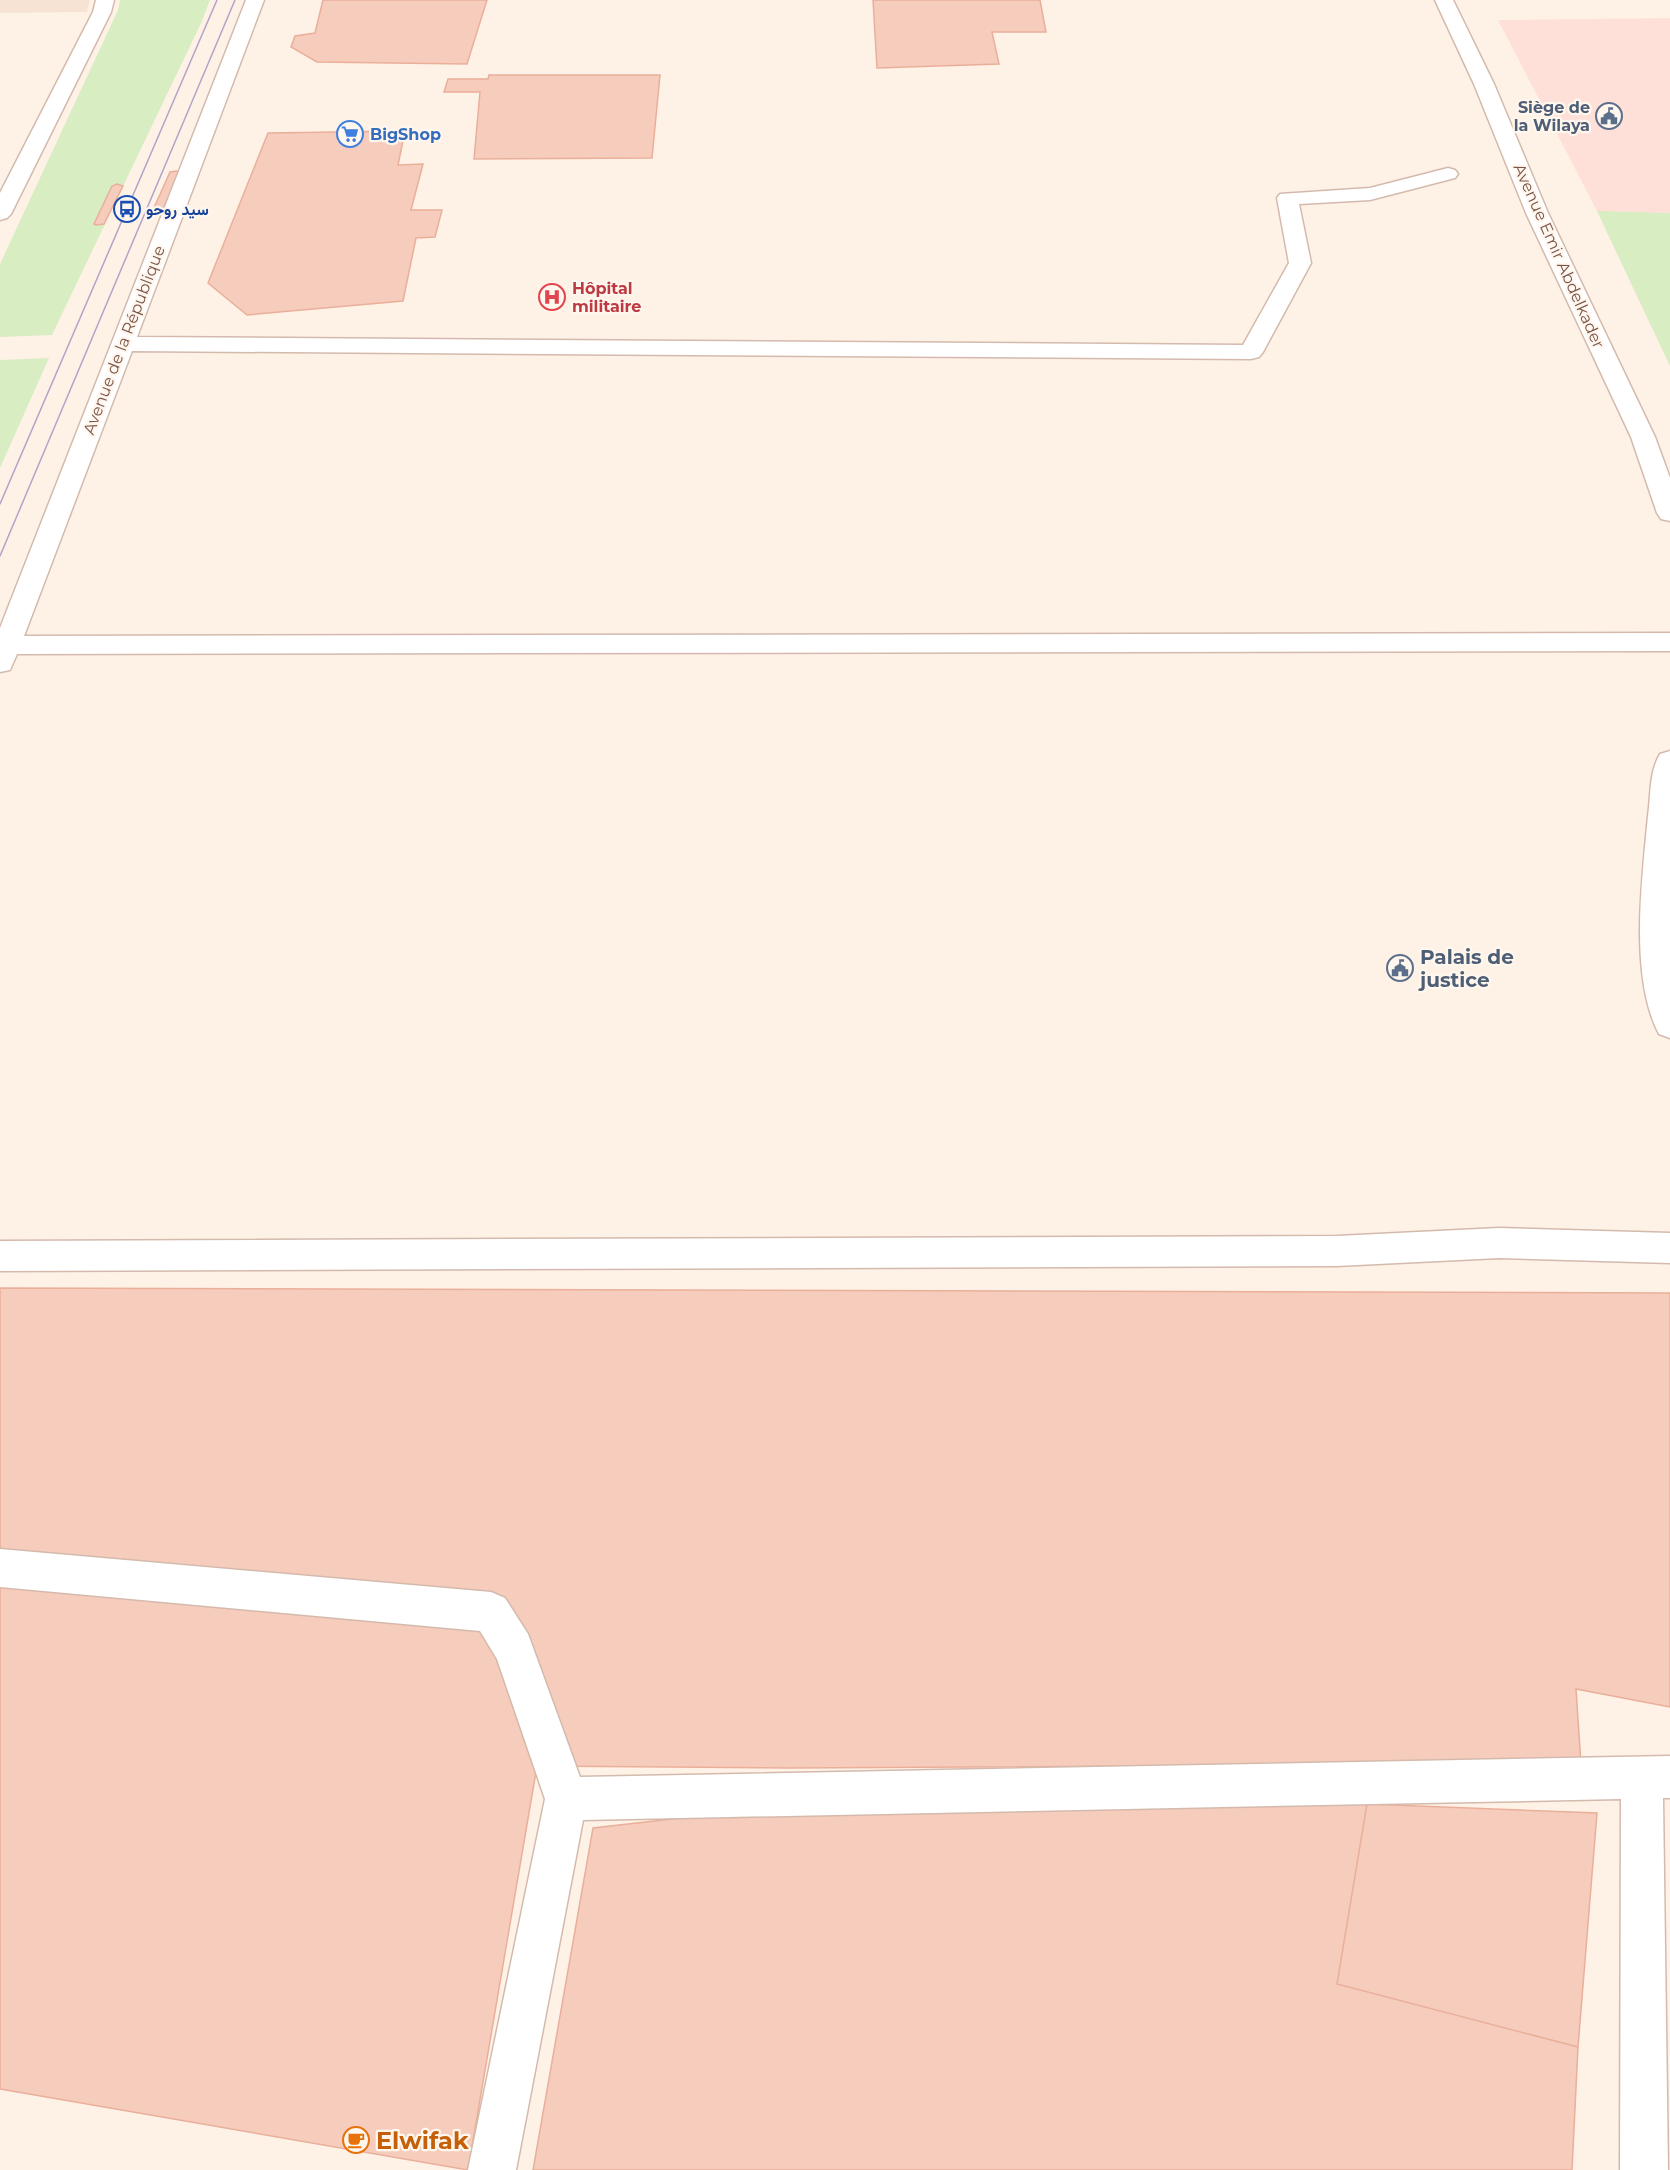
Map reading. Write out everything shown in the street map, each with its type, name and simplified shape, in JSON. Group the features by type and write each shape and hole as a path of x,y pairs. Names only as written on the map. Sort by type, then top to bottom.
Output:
{"street":[{"path":"0,214 102,12 105,0"},
{"name":"Avenue de la République","path":"2,651 255,0"},
{"name":"Avenue Emir Abdelkader","path":"1444,0 1484,84 1537,213 1643,437 1670,513"},
{"path":"123,344 1251,352 1300,262 1287,198 1370,194 1448,174"},
{"path":"2,651 1670,642"},
{"path":"1670,761 1667,773 1657,918 1661,997 1670,1025"},
{"path":"0,1256 1336,1251 1500,1243 1670,1248"},
{"path":"0,1568 491,1612 514,1648 566,1799 492,2170"},
{"path":"566,1799 1656,1778 1644,2170"}],"shaded area":[{"path":"0,0 90,0 87,12 0,13"},
{"name":"Siège de la Wilaya","path":"1670,18 1670,366 1597,211 1498,20"}],"green space":[{"path":"120,0 210,0 52,335 0,337 0,264 118,10"},
{"path":"1597,211 1670,213 1670,366"},
{"path":"49,358 0,468 0,360"}],"building":[{"path":"323,0 487,0 467,64 317,62 291,47 295,36 315,33"},
{"path":"873,0 1040,0 1046,32 992,32 999,64 877,68"},
{"path":"489,75 660,75 652,158 474,159 480,92 444,92 448,79 488,79"},
{"path":"405,131 398,165 423,164 411,210 442,210 435,237 416,238 403,301 247,315 208,283 268,133"},
{"path":"170,172 180,172 163,209 153,210"},
{"path":"117,184 123,186 104,224 94,224 112,186"},
{"path":"0,1288 1670,1293 1670,1707 1576,1689 1581,1764 789,1768 537,1766 468,2170 0,2089"},
{"path":"890,1794 1367,1804 1337,1984 1578,2047 1572,2170 533,2170 593,1828"},
{"path":"1367,1804 1597,1813 1578,2047 1337,1984"}],"tram line":[{"path":"0,504 217,0"},
{"path":"0,556 235,0"}],"place":[{"name":"Siège de la Wilaya","path":"1609,116"},
{"name":"BigShop","path":"350,134"},
{"name":"سيد روحو","path":"127,209"},
{"name":"Hôpital militaire","path":"552,297"},
{"name":"Palais de justice","path":"1400,968"},
{"name":"Elwifak","path":"356,2140"}]}
